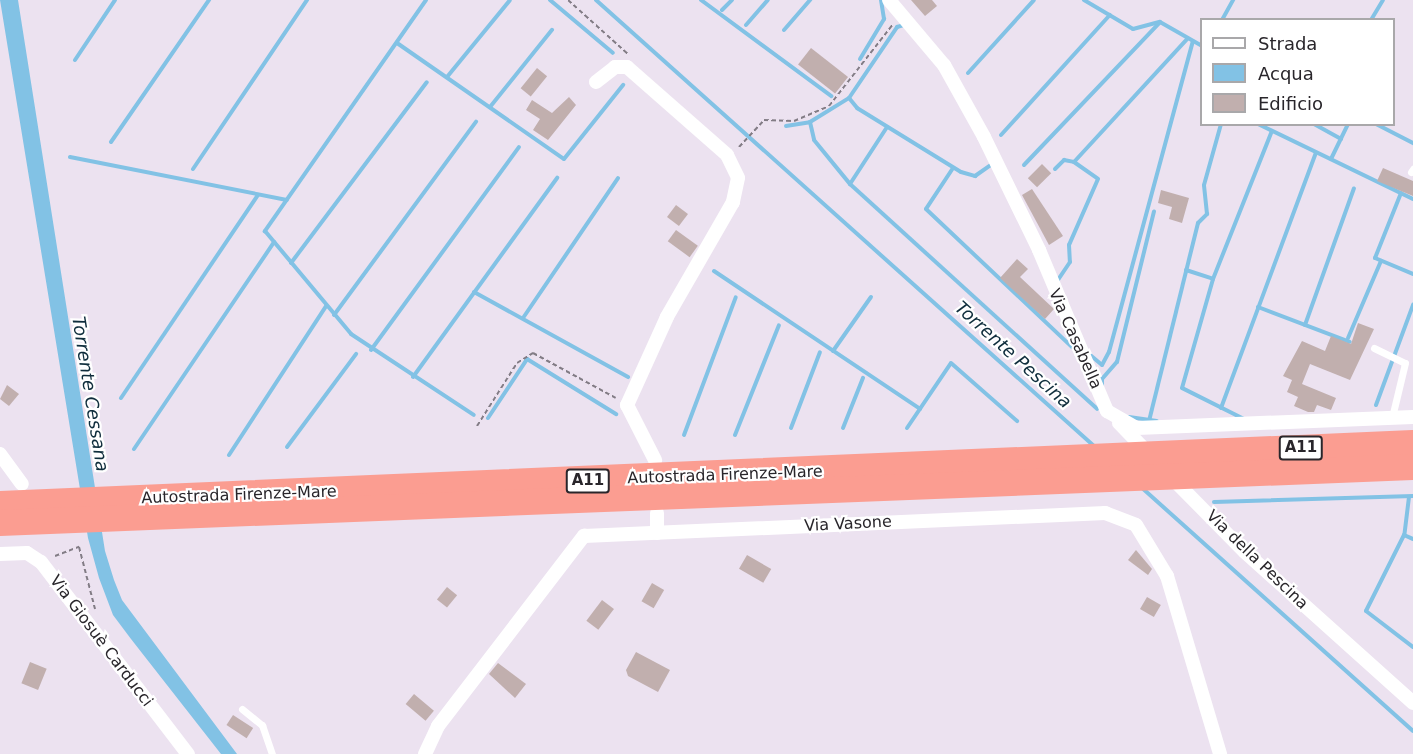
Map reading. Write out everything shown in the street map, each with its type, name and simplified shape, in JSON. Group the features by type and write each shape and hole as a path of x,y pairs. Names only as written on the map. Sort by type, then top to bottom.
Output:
{"highway":[{"name":"Autostrada Firenze-Mare","path":"0,523 80,511 111,509 1193,465 1413,443"},
{"name":"Autostrada Firenze-Mare","path":"1193,465 1413,468"},
{"name":"Autostrada Firenze-Mare","path":"0,504 80,511"}],"street":[{"name":"Via Casabella","path":"893,5 944,65 984,137 1039,250 1107,411 1137,428 1413,417"},
{"path":"596,82 615,67 627,67 727,155 738,178 733,202 667,317 627,405 655,460"},
{"name":"Via della Pescina","path":"1107,411 1245,552 1413,702"},
{"path":"0,454 22,484"},
{"path":"657,513 657,533"},
{"name":"Via Vasone","path":"425,754 438,726 578,539 596,534 1119,516 1143,534 1167,576 1220,754"},
{"name":"Via Giosuè Carducci","path":"0,554 26,546 41,562 188,754"}],"lane":[{"path":"1374,348 1405,363 1392,417"},
{"path":"242,709 262,725 272,754"}],"path":[{"path":"738,148 759,123 805,118 829,106 867,63 893,27 893,5"},
{"path":"477,426 518,363 533,353 627,405"}],"water":[{"path":"0,0 18,0 105,551 114,580 122,600 237,754 221,754 113,615 99,578 88,538"}],"building":[{"path":"911,0 932,0 937,6 925,16"},
{"path":"811,48 848,77 835,93 798,65"},
{"path":"537,68 547,76 531,96 521,88"},
{"path":"569,97 576,105 548,140 533,130 540,119 526,110 532,100 552,113"},
{"path":"1042,164 1051,173 1037,187 1028,178"},
{"path":"1383,168 1413,181 1413,196 1377,181"},
{"path":"1032,189 1063,236 1049,245 1022,195"},
{"path":"1161,190 1189,198 1182,223 1169,219 1172,207 1158,203"},
{"path":"676,205 688,214 679,226 667,217"},
{"path":"676,230 698,246 690,257 668,241"},
{"path":"1017,259 1028,269 1020,277 1054,309 1045,319 1000,278"},
{"path":"1358,323 1374,329 1350,380 1310,364 1302,384 1336,398 1331,410 1317,405 1314,412 1308,412 1294,406 1298,397 1287,392 1292,380 1283,376 1302,341 1325,351 1331,336 1351,344"},
{"path":"7,385 19,394 9,406 0,399"},
{"path":"1136,550 1152,569 1148,575 1128,560"},
{"path":"747,555 771,569 763,583 739,569"},
{"path":"652,583 664,590 654,608 642,601"},
{"path":"447,587 457,595 447,608 437,599"},
{"path":"1147,597 1161,605 1154,617 1140,609"},
{"path":"602,600 614,609 598,630 586,621"},
{"path":"636,652 670,670 658,692 628,676 626,670"},
{"path":"30,662 47,669 38,690 21,683"},
{"path":"498,663 526,684 515,698 489,674"},
{"path":"414,694 434,711 426,721 406,704"},
{"path":"233,715 253,728 247,738 226,725"}],"waterway":[{"path":"75,60 115,0"},
{"path":"111,142 209,0"},
{"path":"193,169 307,0"},
{"path":"426,0 265,231 351,334 474,415"},
{"path":"447,77 510,0"},
{"path":"550,0 613,53"},
{"name":"Torrente Pescina","path":"596,0 1095,447"},
{"path":"701,0 831,96"},
{"path":"722,10 732,0"},
{"path":"746,25 768,0"},
{"path":"784,30 810,0"},
{"path":"860,59 884,19 881,0"},
{"path":"968,73 1034,0"},
{"path":"1084,0 1133,29 1160,22 1200,45"},
{"path":"1223,18 1233,0"},
{"path":"1372,18 1383,0"},
{"path":"1001,135 1110,15"},
{"path":"1024,165 1160,22"},
{"path":"786,126 810,122 849,98 897,27 904,25"},
{"path":"490,107 552,30"},
{"path":"1074,162 1188,38"},
{"path":"1089,354 1102,365 1109,352 1193,41"},
{"path":"397,43 564,159 623,85"},
{"path":"291,263 427,82"},
{"path":"849,98 857,108 961,172 975,176 991,165"},
{"path":"334,315 476,122"},
{"path":"810,122 814,140 850,184 1097,409"},
{"path":"1149,421 1198,223 1207,214 1204,185 1220,126"},
{"path":"1262,126 1413,199"},
{"path":"1318,126 1341,139"},
{"path":"1331,159 1347,126"},
{"path":"1380,126 1413,143"},
{"path":"850,184 887,127"},
{"path":"1244,419 1182,388 1213,279 1272,131"},
{"path":"371,350 519,147"},
{"path":"1221,408 1316,153"},
{"path":"70,157 287,200"},
{"path":"1055,169 1064,160 1074,162 1098,179 1069,245 1070,262 1057,281"},
{"path":"953,168 926,209 1072,347"},
{"path":"413,377 557,178"},
{"path":"523,318 618,178"},
{"path":"1305,325 1354,188"},
{"path":"1401,193 1375,258 1413,274"},
{"path":"121,398 258,195"},
{"path":"1102,386 1102,379 1117,362 1154,211"},
{"path":"134,449 274,242"},
{"path":"1348,338 1381,261"},
{"path":"1186,270 1213,279"},
{"path":"714,271 920,409"},
{"path":"474,292 628,377"},
{"path":"684,435 736,297"},
{"path":"833,351 871,297"},
{"path":"1376,405 1413,305"},
{"path":"229,455 326,306"},
{"path":"1258,307 1350,342"},
{"path":"735,435 779,325"},
{"path":"791,428 820,352"},
{"path":"287,447 356,354"},
{"path":"488,418 527,359 616,414"},
{"path":"907,428 951,363 1017,421"},
{"path":"843,428 863,378"},
{"path":"1129,417 1157,421"},
{"name":"Torrente Pescina","path":"1141,487 1413,731"},
{"path":"1214,502 1413,496"},
{"path":"1409,497 1404,535 1366,611 1413,647"},
{"path":"1404,535 1413,539"}],"water label":[{"name":"Torrente Cessana","path":"90,394"}]}
